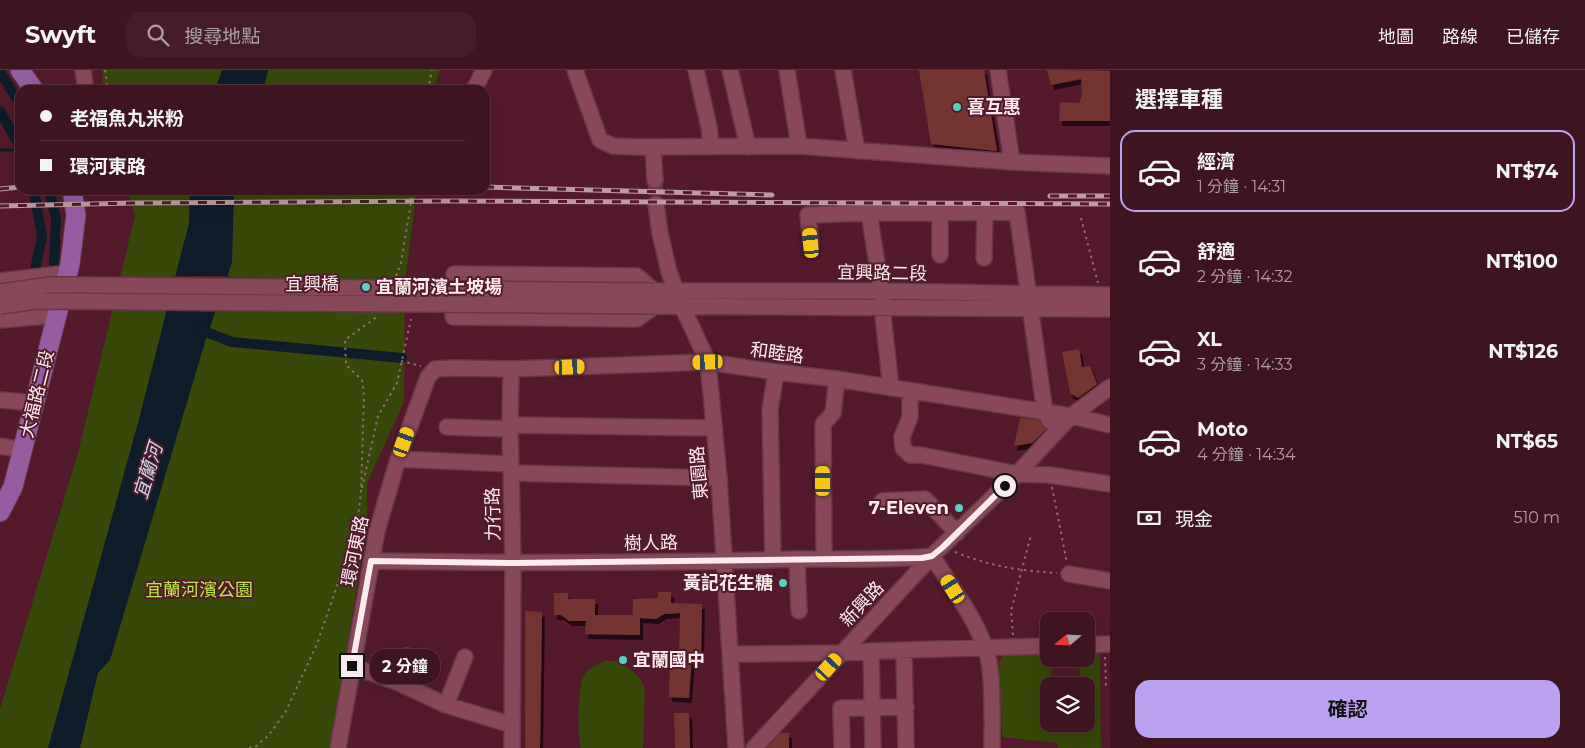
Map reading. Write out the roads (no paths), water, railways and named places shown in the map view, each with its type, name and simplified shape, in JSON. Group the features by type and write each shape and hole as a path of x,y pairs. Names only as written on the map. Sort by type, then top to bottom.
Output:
{"main road":[{"path":"20,70 30,85"},
{"name":"大福路二段","path":"1,506 13,488 68,273 76,215 73,195"}],"street":[{"path":"83,70 85,85"},
{"path":"476,85 484,70"},
{"path":"575,70 600,140 613,146 654,148 799,146 1012,162 1110,166"},
{"path":"696,70 709,127 711,147"},
{"path":"730,70 748,147"},
{"path":"786,70 799,146"},
{"path":"843,70 857,151"},
{"path":"998,70 1012,162"},
{"path":"654,148 655,180"},
{"name":"東園路","path":"656,204 668,272 708,362 719,478 736,748"},
{"path":"940,212 940,255"},
{"path":"984,258 985,212"},
{"path":"811,243 808,215 1017,212 1030,294 1045,413 1056,430"},
{"path":"869,213 882,300 891,388"},
{"path":"0,281 68,273"},
{"path":"454,274 638,276 654,298 637,319 453,317 454,274"},
{"path":"474,317 475,274"},
{"name":"宜興橋","path":"0,292 49,285 75,285 654,298"},
{"name":"宜興路二段","path":"654,298 676,291 882,300 1032,310 1110,309"},
{"name":"宜興路二段","path":"654,298 682,306 1030,294 1105,295"},
{"name":"宜興橋","path":"0,306 37,301 654,298"},
{"path":"0,320 57,315"},
{"name":"和睦路","path":"435,369 511,369 708,362 837,379 1071,416 1110,425"},
{"name":"環河東路","path":"338,748 377,531 398,459 428,377 435,369"},
{"name":"力行路","path":"511,369 512,748"},
{"path":"774,560 770,410 776,372"},
{"path":"824,558 822,424 833,413 837,379"},
{"name":"新興路","path":"754,748 842,653 938,552 1016,474 1056,430 1071,416 1110,387"},
{"path":"910,391 910,418 902,437 903,448 910,455 921,455 1016,474 1050,475 1110,484"},
{"path":"0,400 34,403"},
{"path":"447,427 714,428"},
{"path":"0,446 23,450"},
{"path":"398,459 511,469 719,478"},
{"path":"882,501 925,499 957,534"},
{"path":"938,552 980,633 990,666 992,748"},
{"name":"樹人路","path":"371,561 513,563 824,558 911,559 938,552"},
{"path":"797,559 799,611"},
{"path":"1069,574 1110,581"},
{"path":"1095,645 1108,644"},
{"path":"730,654 842,653 1040,646"},
{"path":"904,650 906,748"},
{"path":"871,651 873,748"},
{"path":"399,683 407,656"},
{"path":"446,705 464,657"},
{"path":"352,666 399,683 446,705 512,725"},
{"path":"842,748 841,708 906,707"}],"water":[{"path":"222,70 268,70 264,85 217,85"},
{"name":"宜蘭河","path":"190,195 234,195 232,263 205,342 110,660 98,673 80,748 48,748 138,423 189,223"}],"waterway":[{"path":"0,72 15,96"},
{"path":"0,111 15,138"},
{"path":"0,150 15,150"},
{"path":"35,195 42,237 35,270"},
{"path":"50,195 56,218 54,264"},
{"path":"196,328 232,342 402,358"}],"tunnel":[{"path":"655,180 656,204"}],"railway":[{"path":"490,187 772,195"},
{"path":"0,189 15,188"},
{"path":"1050,196 1110,196"},
{"path":"0,206 134,203 447,201 1110,204"}],"place":[{"name":"喜互惠","path":"957,107"},
{"name":"宜蘭河濱土坡場","path":"366,287"},
{"name":"7-Eleven","path":"959,508"},
{"name":"黃記花生糖","path":"783,583"},
{"name":"宜蘭國中","path":"623,660"}],"park label":[{"name":"宜蘭河濱公園","path":"199,590"}]}
